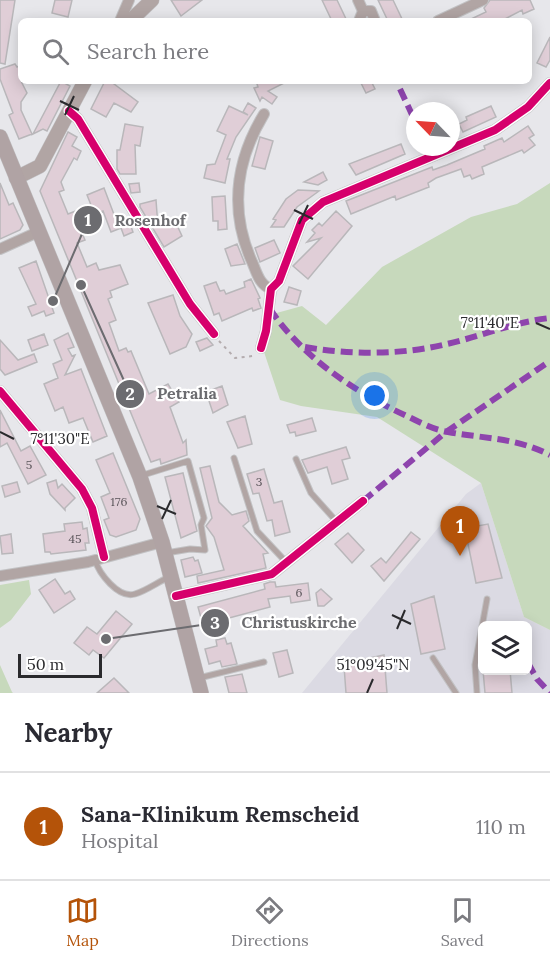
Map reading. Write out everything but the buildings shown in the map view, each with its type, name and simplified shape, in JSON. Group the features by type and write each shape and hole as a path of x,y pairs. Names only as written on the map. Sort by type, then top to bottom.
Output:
{"main road":[{"path":"0,137 140,477 171,576 199,686"}],"street":[{"path":"121,18 129,0"},
{"path":"133,18 152,0"},
{"path":"358,0 361,16 371,11 374,18"},
{"path":"444,18 481,0"},
{"path":"261,348 266,331 271,289 279,281 302,220 315,207 495,130 528,107 550,83"},
{"path":"16,178 40,166 83,84"},
{"path":"69,111 78,119 190,304 214,334"},
{"path":"264,114 242,160 237,201 241,234 250,259 260,280 271,289"},
{"path":"0,249 40,231"},
{"path":"0,391 82,489 92,508 99,558"},
{"path":"176,596 272,574 288,564 363,501"},
{"path":"0,576 163,548"}],"lane":[{"path":"234,458 257,531 288,564"},
{"path":"297,459 306,484 337,522"},
{"path":"140,477 188,461 204,518 201,525 205,550 163,548"},
{"path":"99,558 99,572 126,594 135,594 171,576"},
{"path":"477,693 475,665 487,599"},
{"path":"433,658 456,693"},
{"path":"199,686 264,662"}],"path":[{"path":"214,334 229,355 235,358 249,358 257,354 261,348"}],"shaded area":[{"path":"481,483 524,617 532,621 550,630 550,693 302,693 466,494"}],"green space":[{"path":"550,183 550,630 524,617 481,483 377,417 301,406 280,400 263,349 273,314 302,306 326,325 382,267 471,217 517,204"},
{"path":"29,580 31,594 11,620 0,628 0,585"},
{"path":"0,665 12,692 13,693 0,693"}],"marked path":[{"path":"400,89 406,102"},
{"path":"270,309 283,327 315,358 350,385 389,407 438,430 500,439 550,455"},
{"path":"305,347 358,352 394,352 430,348 550,318"},
{"path":"363,501 446,432 550,361"},
{"path":"532,670 550,693"}],"cycle path":[{"path":"261,348 266,331 271,289 279,281 302,220 323,202 495,130 528,107 550,83"},
{"path":"69,111 78,119 190,304 214,334"},
{"path":"0,391 82,489 92,508 104,557"},
{"path":"176,596 272,574 363,501"}],"place":[{"name":"Petralia","path":"81,285"},
{"name":"Rosenhof","path":"53,301"},
{"name":"Sana-Klinikum Remscheid","path":"460,556"},
{"name":"Christuskirche","path":"106,639"}]}
